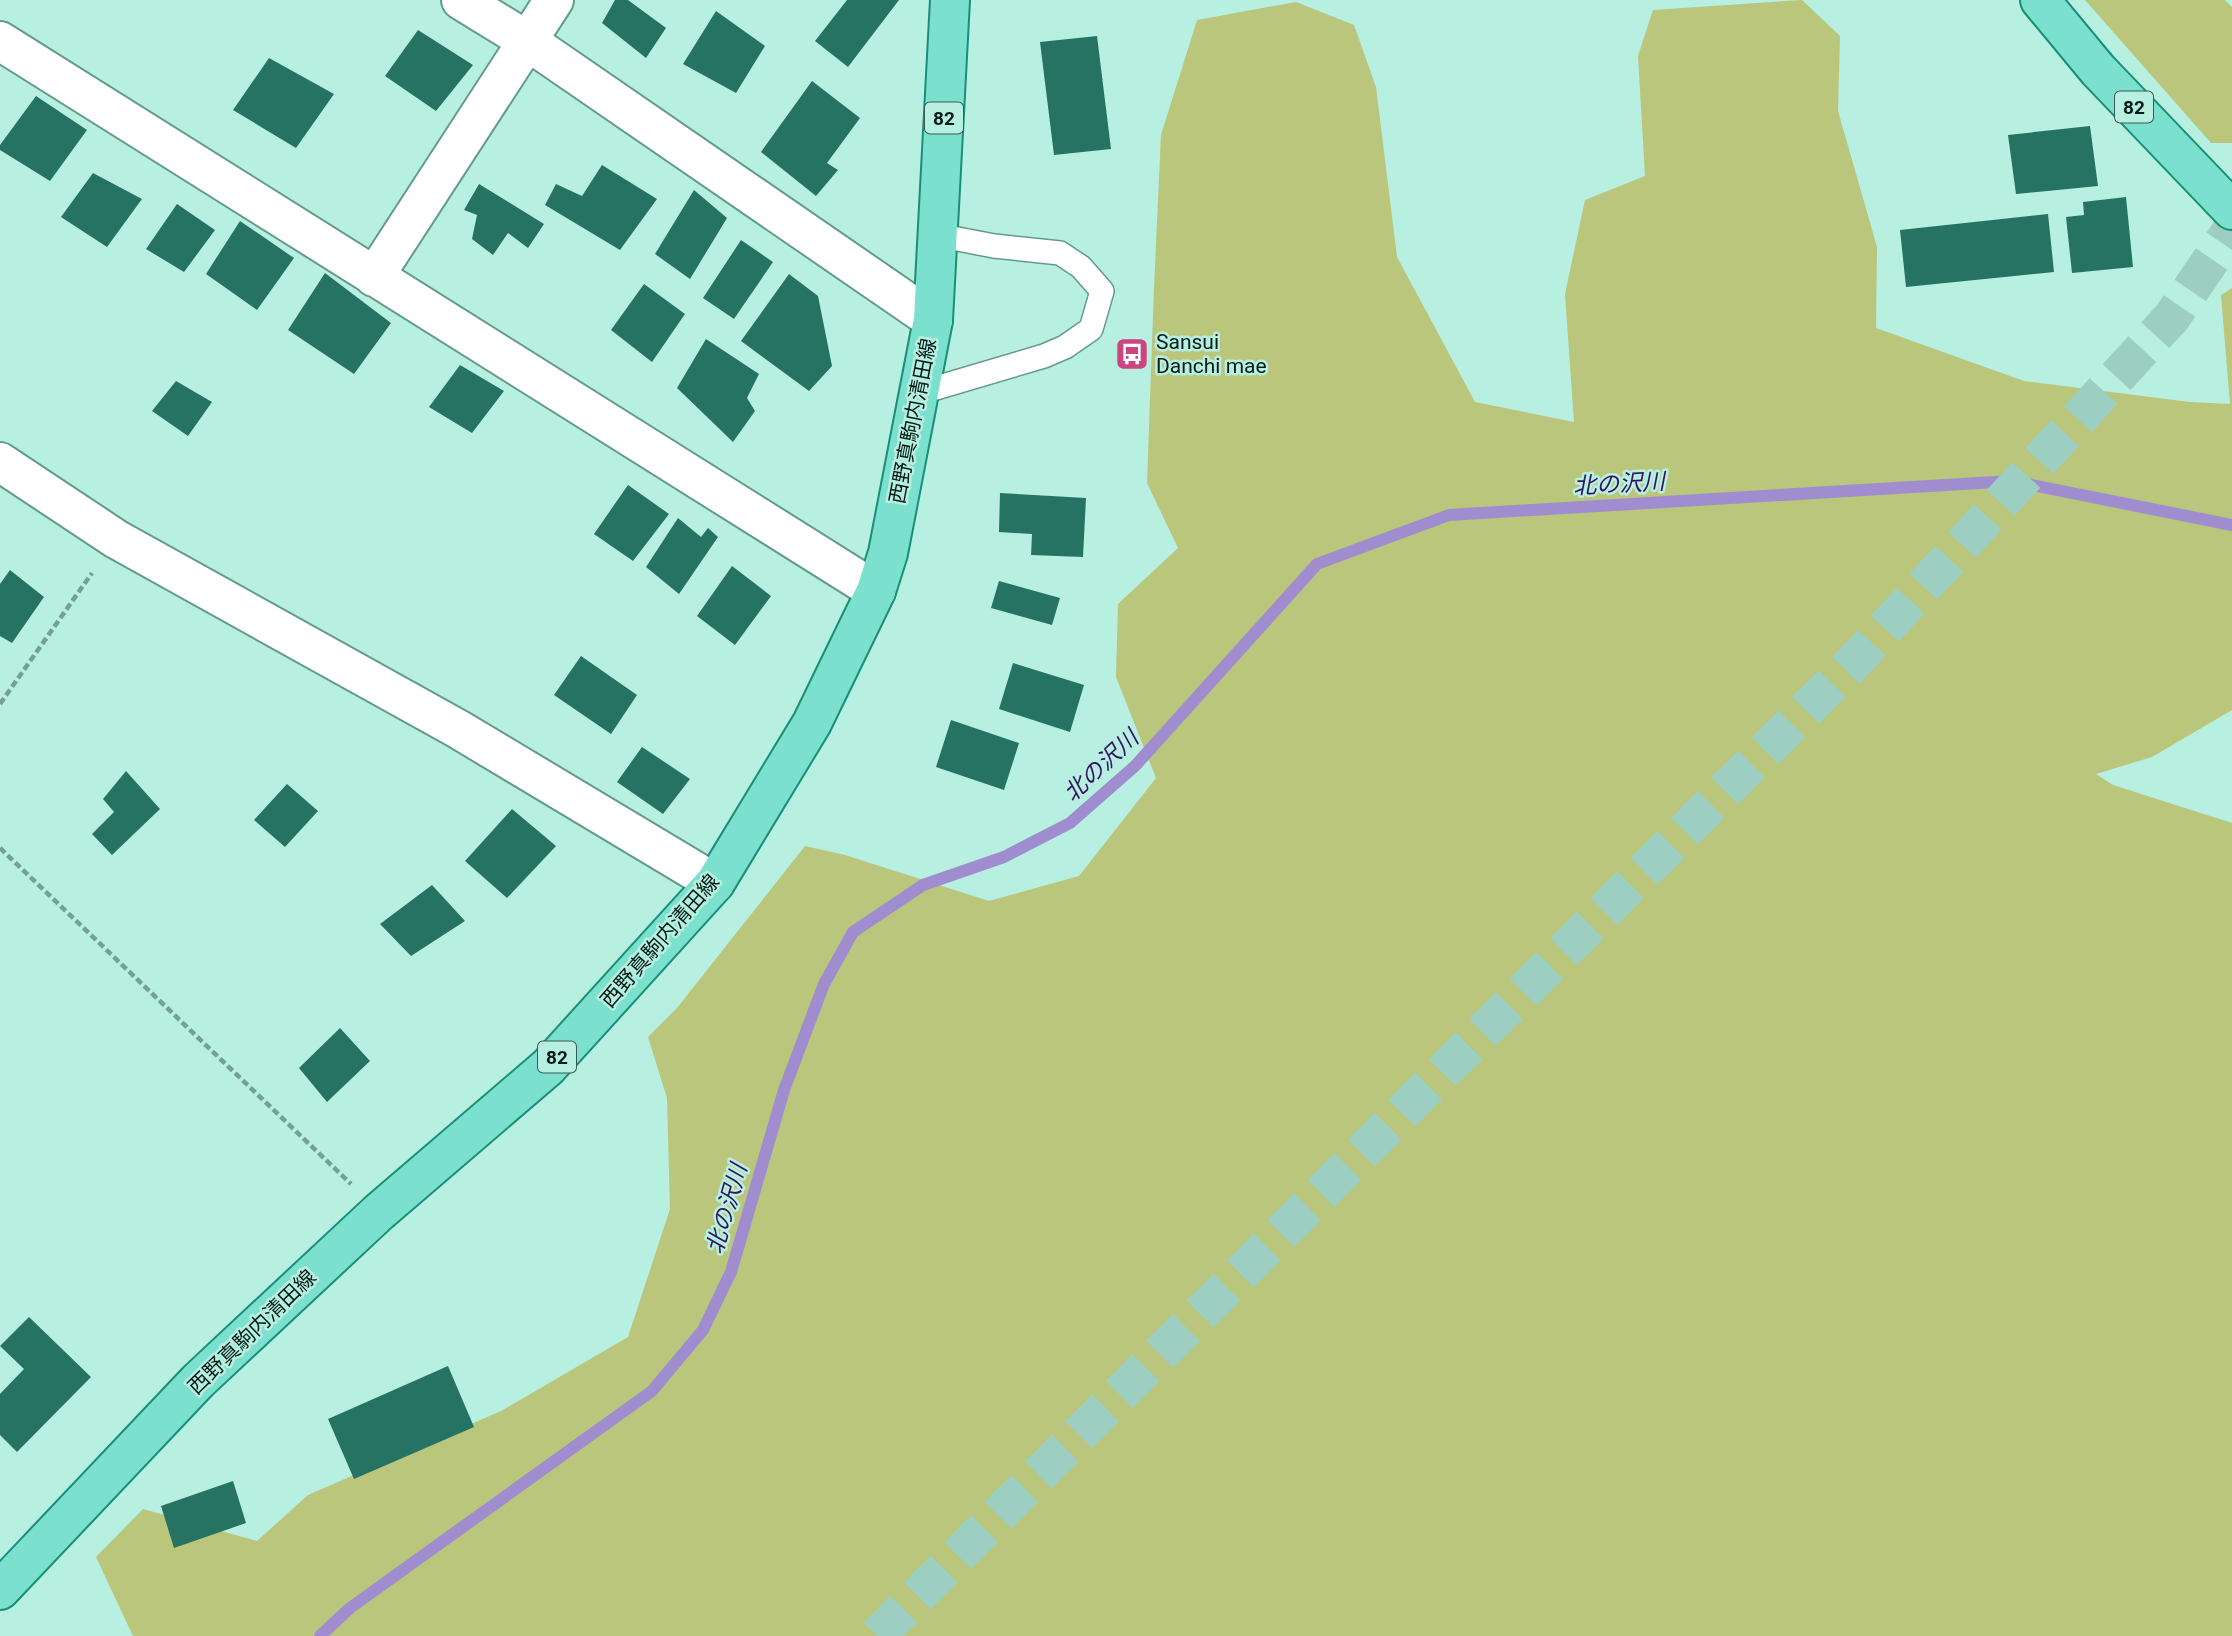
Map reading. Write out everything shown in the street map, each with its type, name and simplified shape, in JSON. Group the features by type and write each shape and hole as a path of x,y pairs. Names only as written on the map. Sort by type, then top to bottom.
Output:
{"main road":[{"name":"西野真駒内清田線","path":"0,1590 198,1381 379,1212 548,1068 715,883 813,723 876,591 888,553 933,320 950,0"},
{"name":"82","path":"2040,0 2098,70 2232,210"}],"street":[{"path":"461,0 526,40 933,320"},
{"path":"374,277 554,0"},
{"path":"0,41 876,591"},
{"path":"0,462 117,539 458,729 715,883"}],"lane":[{"path":"919,393 1044,356 1065,347 1091,329 1102,292 1081,268 1060,253 994,246 937,235"}],"path":[{"path":"0,704 117,539"},
{"path":"0,848 379,1212"}],"green space":[{"path":"1802,0 1840,36 1838,111 1877,247 1876,328 2024,381 2190,402 2230,404 2221,295 2232,288 2232,710 2152,757 2096,774 2113,785 2232,823 2232,1636 133,1636 96,1557 143,1509 257,1541 308,1495 501,1411 628,1337 670,1209 667,1098 648,1037 677,1008 805,846 845,855 989,901 1079,876 1156,778 1116,677 1118,604 1178,548 1147,483 1154,288 1161,135 1197,20 1296,2 1354,25 1376,87 1397,257 1475,402 1574,422 1565,294 1585,200 1645,176 1638,56 1653,10"},
{"path":"2085,0 2225,0 2232,7 2232,143 2211,143"}],"building":[{"path":"615,0 628,0 666,28 646,58 602,23"},
{"path":"847,0 899,0 848,67 815,41"},
{"path":"716,11 765,46 736,93 683,64"},
{"path":"418,30 473,65 436,111 385,76"},
{"path":"1097,36 1111,149 1054,155 1040,42"},
{"path":"269,58 334,94 296,148 233,110"},
{"path":"812,81 860,118 827,163 838,170 816,196 761,152"},
{"path":"36,96 87,130 50,181 0,150 0,145"},
{"path":"2090,126 2098,186 2016,194 2008,135"},
{"path":"602,165 657,199 620,250 545,205 556,184 582,196"},
{"path":"93,173 142,199 107,247 61,217"},
{"path":"479,184 544,224 528,248 508,233 493,255 472,239 477,215 464,210"},
{"path":"694,190 727,218 690,279 655,254"},
{"path":"2126,197 2133,267 2072,273 2066,217 2084,215 2083,202"},
{"path":"177,204 215,230 184,272 146,249"},
{"path":"2048,214 2054,272 1906,287 1900,230"},
{"path":"240,221 294,258 257,310 206,274"},
{"path":"741,240 773,262 734,319 703,298"},
{"path":"325,273 391,323 354,374 288,330"},
{"path":"789,274 818,296 832,366 809,391 741,341"},
{"path":"644,284 685,314 652,362 611,330"},
{"path":"706,339 759,374 747,398 755,411 733,442 677,388"},
{"path":"460,365 504,391 472,433 429,407"},
{"path":"176,381 212,402 188,436 152,411"},
{"path":"628,485 669,514 633,561 594,534"},
{"path":"1000,493 1086,498 1083,557 1031,555 1032,534 999,532"},
{"path":"678,518 701,537 708,528 718,537 679,594 646,567"},
{"path":"732,566 771,596 735,645 697,616"},
{"path":"10,570 44,597 12,643 0,636 0,584"},
{"path":"999,581 1060,598 1052,625 991,608"},
{"path":"581,656 637,695 611,734 554,695"},
{"path":"1013,663 1084,685 1070,732 999,709"},
{"path":"951,720 1019,743 1004,790 936,767"},
{"path":"642,747 690,779 663,814 617,782"},
{"path":"126,771 160,809 112,855 92,834 114,812 103,799"},
{"path":"287,784 318,811 285,847 254,820"},
{"path":"512,809 556,846 507,898 465,861"},
{"path":"432,885 465,921 411,956 380,924"},
{"path":"340,1028 370,1061 327,1102 299,1068"},
{"path":"29,1317 91,1377 17,1452 0,1435 0,1394 24,1369 0,1346"},
{"path":"448,1366 474,1427 354,1479 328,1419"},
{"path":"233,1481 246,1523 174,1548 161,1506"}],"waterway":[{"name":"北の沢川","path":"320,1636 350,1608 652,1391 703,1330 731,1272 784,1090 824,984 853,932 923,885 1004,857 1070,823 1135,766 1317,564 1449,515 2012,481 2232,525"}],"tunnel":[{"path":"877,1636 1854,662 2172,317 2232,229"}],"place":[{"name":"Sansui Danchi mae","path":"1132,354"}]}
